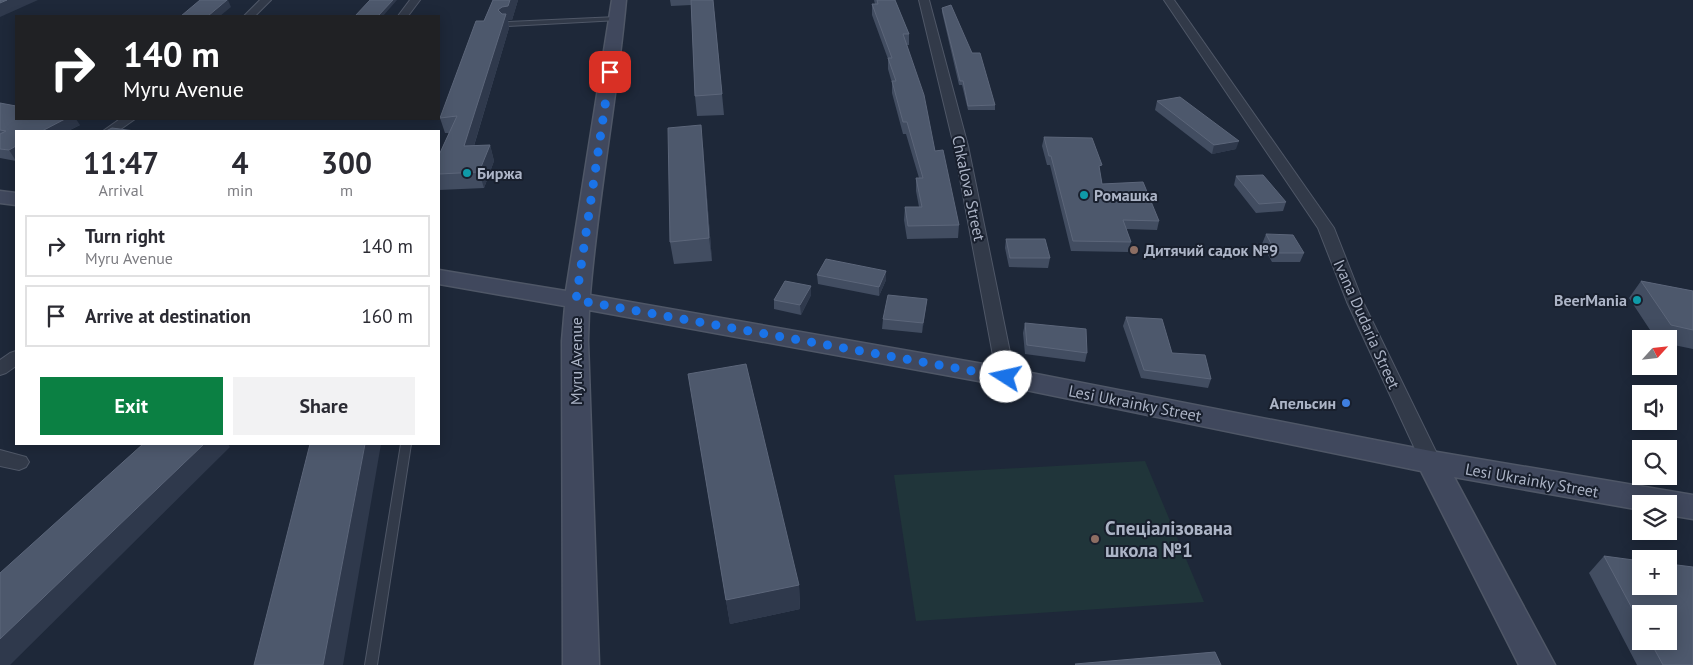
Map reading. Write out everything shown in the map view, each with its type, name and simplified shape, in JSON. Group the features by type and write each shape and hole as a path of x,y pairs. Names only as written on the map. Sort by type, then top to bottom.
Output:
{"street":[{"path":"250,15 266,0"},
{"path":"404,15 415,0"},
{"name":"Chkalova Street","path":"924,0 961,146 1006,377"},
{"name":"Ivana Dudaria Street","path":"1168,0 1326,228 1355,302 1431,462 1537,665"},
{"name":"Myru Avenue","path":"581,665 575,351 576,300 618,9"},
{"path":"111,130 127,120"},
{"name":"Lesi Ukrainky Street","path":"440,277 1006,377 1431,462 1693,507"},
{"path":"0,368 15,358"}],"lane":[{"path":"506,24 618,9"},
{"path":"371,665 406,445"}],"green space":[{"path":"1145,461 1204,602 916,621 894,475"}],"building":[{"path":"200,0 227,0 209,15 182,15"},
{"path":"370,0 393,0 379,15 356,15"},
{"path":"493,0 510,0 508,6 498,10 502,14 506,14 464,146 490,145 479,172 440,174 440,153 457,116 440,118 476,21 484,21"},
{"path":"691,0 713,0 722,94 695,96"},
{"path":"877,0 895,0 909,34 903,34 924,95 935,151 943,150 959,225 908,226 905,207 922,207 916,178 923,178 907,122 903,122 892,81 896,81 888,58 892,58 872,4 878,4"},
{"path":"951,5 972,53 980,53 995,105 968,106 963,81 960,81 942,8"},
{"path":"1180,97 1239,141 1214,145 1157,101"},
{"path":"0,103 15,106 15,120 63,120 44,130 15,130 15,147 9,150 0,149 0,134 6,131 0,130"},
{"path":"701,125 709,238 670,242 668,128"},
{"path":"112,128 127,130 108,130"},
{"path":"1044,137 1092,138 1102,165 1099,166 1102,184 1143,182 1159,221 1123,220 1131,242 1073,241 1051,156 1049,156"},
{"path":"1263,175 1286,202 1259,204 1236,176"},
{"path":"1266,234 1293,235 1304,253 1276,253"},
{"path":"1006,239 1045,239 1050,258 1010,258"},
{"path":"826,259 886,271 879,287 817,275"},
{"path":"785,281 811,286 800,305 774,300"},
{"path":"1641,281 1693,291 1693,330 1671,325"},
{"path":"888,295 927,299 923,323 883,319"},
{"path":"1126,317 1162,319 1172,353 1205,355 1211,379 1144,370"},
{"path":"1025,323 1086,329 1087,353 1027,345"},
{"path":"746,364 799,585 726,600 688,374"},
{"path":"142,445 203,445 0,639 0,573"},
{"path":"310,445 365,445 323,665 254,665"},
{"path":"1604,556 1632,560 1632,595 1677,595 1677,565 1693,567 1693,665 1663,665 1655,650 1677,650 1677,605 1632,605 1632,608"},
{"path":"1215,652 1221,665 1075,664"}],"place":[{"name":"Биржа","path":"467,173"},
{"name":"Ромашка","path":"1084,195"},
{"name":"Дитячий садок №9","path":"1134,250"},
{"name":"BeerMania","path":"1637,300"},
{"name":"Апельсин","path":"1346,403"},
{"name":"Спеціалізована школа №1","path":"1095,539"}],"route":[{"path":"610,72 578,275 576,300 1006,377"}]}
